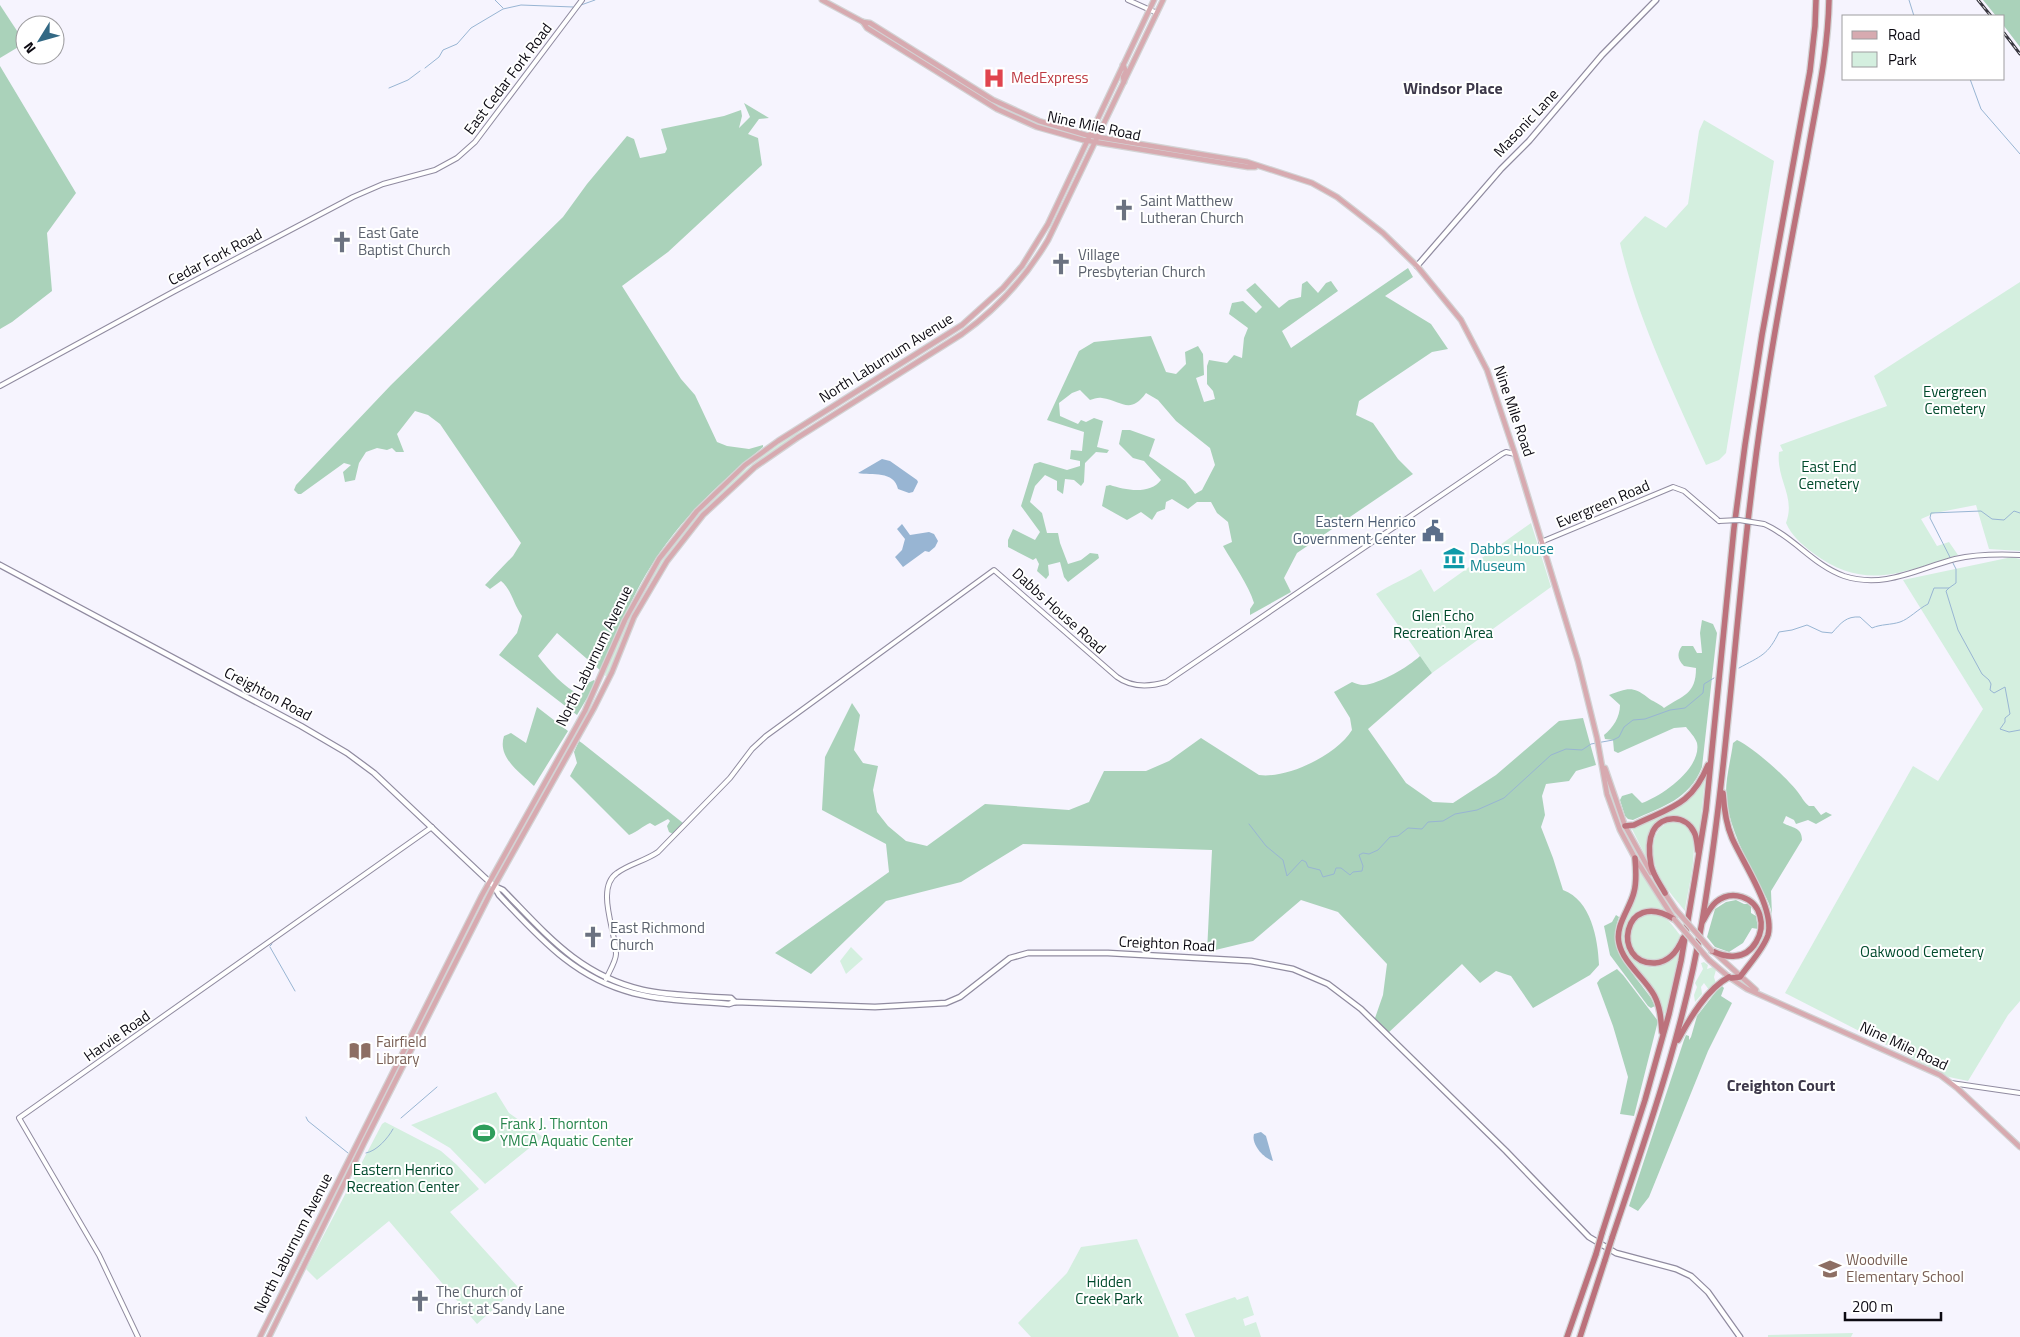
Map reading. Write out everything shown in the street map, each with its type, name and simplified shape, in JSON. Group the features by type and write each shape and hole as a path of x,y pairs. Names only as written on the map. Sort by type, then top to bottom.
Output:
{"highway":[{"path":"1567,1337 1596,1254 1645,1100 1678,976 1686,934 1705,817 1744,446 1762,334 1810,71 1816,0"},
{"path":"1580,1337 1674,1048 1702,922 1722,783 1740,587 1756,454 1774,336 1824,60 1829,0"},
{"path":"1625,826 1634,825 1684,801 1701,781 1710,761"},
{"path":"1674,1048 1686,1025 1701,1003 1722,981 1740,977 1767,938 1769,916 1729,831 1722,783"},
{"path":"1664,893 1652,869 1650,853 1650,838 1658,825 1671,819 1686,823 1694,832 1699,855"},
{"path":"1635,858 1635,890 1619,929 1619,944 1625,956 1656,999 1662,1037"},
{"path":"1702,922 1715,902 1730,896 1747,899 1753,904 1759,914 1761,923 1759,935 1750,950 1735,956 1726,956 1712,951"},
{"path":"1674,918 1656,910 1644,912 1636,917 1631,923 1627,934 1628,944 1633,952 1646,962 1662,961 1672,955 1686,934"}],"main road":[{"name":"Nine Mile Road","path":"822,0 863,22 870,23 1015,112 1096,139 1232,159 1299,178 1330,193 1383,233 1417,266 1450,305 1472,339 1487,370 1515,454 1580,668 1611,804 1620,830 1635,858 1674,918 1709,960 1730,978 1747,989 1796,1012 1928,1068 1951,1082 2020,1147"},
{"name":"North Laburnum Avenue","path":"260,1337 489,882 584,711 634,601 655,565 679,532 719,488 767,448 948,335 988,304 1014,276 1034,249 1048,224 1154,0"},
{"name":"North Laburnum Avenue","path":"268,1337 367,1136 494,886 599,699 643,599 667,561 686,535 726,492 765,459 962,334 996,306 1022,279 1042,250 1163,0"},
{"name":"Masonic Lane","path":"1417,266 1507,162 1529,141 1602,55 1656,0"},
{"name":"Nine Mile Road","path":"863,22 867,28 1003,112 1045,130 1088,141 1096,139"},
{"path":"1123,65 1126,71 1123,77 1124,82"},
{"name":"Creighton Road","path":"0,565 326,740 374,773 489,882 503,890 569,956 606,981"},
{"name":"Nine Mile Road","path":"1602,765 1625,826 1664,893 1676,910 1712,951 1760,994"},
{"name":"Creighton Road","path":"494,886 499,895 551,949 569,963 606,981 646,990 731,998 736,1002 872,1007 946,1003 960,997 1010,958 1028,953 1114,953 1251,961 1276,965 1309,975 1327,983 1350,999 1443,1088 1578,1226 1603,1246 1616,1253 1676,1269 1697,1281 1708,1292 1740,1337"}],"street":[{"name":"East Cedar Fork Road","path":"447,164 469,148 482,134 582,0"},
{"path":"1128,0 1156,14"},
{"name":"Cedar Fork Road","path":"0,386 189,283 353,198 383,184 414,177 447,164"},
{"name":"Dabbs House Road","path":"606,981 616,955 606,892 609,880 617,873 648,859 658,852 730,778 752,749 766,736 994,570 1117,677 1124,682 1138,686 1155,685 1171,679 1502,454 1506,452 1515,454"},
{"name":"Evergreen Road","path":"1542,542 1673,487 1684,491 1719,521 1739,520 1764,524 1778,530 1814,560 1837,573 1864,580 1885,580 1901,577 1954,560 1981,555 2020,555"},
{"name":"Harvie Road","path":"138,1337 100,1255 19,1118 432,827"},
{"path":"1951,1082 2020,1093"}],"green space":[{"path":"1983,0 2020,0 2020,47 2005,27 2005,15 1995,15"},
{"path":"0,5 15,28 15,49 0,58"},
{"path":"0,66 76,193 47,233 52,291 0,329"},
{"path":"744,103 769,118 759,119 748,134 758,138 762,165 668,252 622,286 681,379 695,395 717,442 727,446 749,449 763,445 763,447 711,492 676,530 637,590 601,671 557,633 538,656 563,683 581,695 588,683 594,680 596,683 577,715 499,655 517,633 522,616 508,589 501,581 490,589 485,585 513,556 521,543 440,424 428,415 415,411 397,434 404,452 396,452 392,448 387,450 377,448 366,452 359,463 355,480 345,482 343,472 351,465 344,463 301,494 294,490 296,485 391,385 563,217 587,184 627,136 634,139 640,158 665,153 667,149 661,129 724,116 741,110 742,116 739,128 750,117"},
{"path":"1704,120 1774,161 1726,453 1719,460 1706,465 1669,384 1647,329 1620,243 1645,216 1666,228 1688,204 1699,131"},
{"path":"1408,268 1413,277 1385,296 1431,324 1448,349 1432,352 1359,401 1356,415 1373,423 1398,459 1413,474 1297,553 1284,578 1291,592 1250,615 1250,609 1254,603 1252,596 1223,546 1232,542 1228,522 1217,513 1211,502 1197,502 1188,509 1172,499 1166,502 1165,509 1157,512 1152,520 1141,512 1127,520 1102,506 1106,486 1110,485 1137,490 1150,488 1161,480 1144,461 1133,458 1119,444 1122,430 1130,430 1155,439 1149,456 1185,481 1195,494 1202,490 1215,465 1210,448 1176,421 1158,400 1146,393 1135,403 1126,405 1100,398 1090,400 1080,390 1072,393 1059,403 1060,416 1078,424 1081,420 1086,422 1094,418 1103,421 1097,447 1109,450 1107,453 1096,452 1085,463 1084,482 1081,486 1074,480 1065,479 1063,494 1057,490 1057,481 1045,475 1035,486 1030,502 1042,513 1047,533 1058,533 1068,564 1081,560 1090,553 1098,554 1099,558 1068,582 1064,577 1060,562 1048,565 1049,575 1046,579 1037,571 1039,564 1036,558 1033,560 1008,547 1008,540 1013,529 1035,540 1040,532 1021,506 1034,464 1040,462 1067,470 1080,466 1080,461 1070,459 1071,450 1082,451 1084,432 1047,420 1079,351 1094,342 1151,336 1166,372 1176,374 1186,364 1185,352 1198,346 1203,354 1204,375 1196,378 1204,402 1215,399 1213,391 1207,384 1209,360 1227,363 1234,355 1242,358 1244,338 1248,328 1229,314 1232,303 1243,301 1256,313 1262,307 1246,290 1255,283 1279,308 1289,300 1301,297 1302,284 1307,281 1318,293 1326,283 1331,281 1338,291 1282,331 1291,348"},
{"path":"2020,282 2020,551 1989,549 1976,505 1935,513 1921,519 1937,546 1949,542 1958,555 1902,572 1867,575 1850,572 1832,565 1809,550 1794,536 1786,523 1789,504 1780,471 1779,452 1783,451 1780,445 1887,406 1874,376"},
{"path":"802,430 748,471 724,492 679,542 641,598 608,675 605,676 607,666 636,602 653,572 673,544 718,493 771,450"},
{"name":"Glen Echo Recreation Area","path":"1531,523 1551,587 1432,673 1376,594 1421,569 1434,592"},
{"name":"Oakwood Cemetery","path":"2012,557 2020,559 2020,1001 2008,1015 1968,1081 1949,1077 1785,993 1913,766 1938,781 1983,709 1903,580"},
{"path":"1702,620 1713,624 1717,633 1702,767 1690,787 1674,801 1633,820 1628,819 1625,816 1620,800 1622,796 1632,793 1642,803 1670,788 1693,762 1697,752 1697,743 1686,727 1674,728 1618,753 1614,751 1613,740 1605,739 1604,735 1615,722 1619,714 1620,705 1609,695 1629,689 1642,693 1664,708 1687,693 1694,684 1696,668 1684,666 1679,658 1679,651 1682,646 1693,646 1697,653 1702,653 1700,633"},
{"path":"1420,656 1432,673 1368,729 1406,783 1433,802 1453,803 1496,775 1559,721 1583,718 1596,765 1576,771 1569,781 1546,784 1542,796 1545,815 1541,827 1563,890 1573,895 1580,902 1591,922 1595,932 1599,965 1590,975 1533,1008 1511,976 1496,971 1480,983 1462,964 1387,1034 1374,1021 1383,995 1387,964 1338,912 1301,900 1253,941 1207,952 1212,850 1023,844 961,882 886,901 811,974 775,953 889,872 886,844 822,810 825,757 852,703 860,715 854,750 863,763 878,766 873,790 877,812 888,826 906,841 927,846 985,804 1069,810 1089,802 1104,771 1146,771 1169,761 1201,738 1259,775 1283,773 1297,769 1335,748 1352,730 1350,718 1334,692 1352,682 1363,685 1377,682 1401,670"},
{"path":"537,707 568,731 534,786 511,764 504,751 503,744 504,736 511,733 526,743"},
{"path":"1737,740 1752,749 1777,770 1809,806 1814,806 1821,815 1826,812 1832,815 1816,824 1808,820 1796,824 1794,820 1786,816 1783,823 1796,828 1802,836 1802,840 1771,891 1772,915 1771,909 1739,842 1731,822 1727,803 1727,780 1733,743"},
{"path":"579,741 683,823 673,834 669,832 667,826 670,821 668,819 655,826 650,823 629,835 570,776 577,763 574,752"},
{"path":"1705,778 1699,836 1686,819 1675,816 1660,820 1649,833 1648,861 1632,829 1664,815 1683,804 1691,797"},
{"path":"1670,822 1684,825 1693,839 1692,870 1685,911 1661,879 1653,855 1654,839 1657,832"},
{"path":"1639,869 1666,912 1645,909 1632,915 1626,928 1627,943 1633,957 1645,966 1660,966 1679,953 1665,1015 1651,986 1626,955 1621,943 1622,928 1636,896"},
{"path":"1736,900 1744,904 1751,904 1751,913 1756,916 1758,929 1752,928 1743,943 1729,952 1715,947 1707,937 1715,909 1726,902"},
{"path":"1648,914 1664,917 1680,935 1670,952 1659,960 1648,959 1638,954 1632,944 1630,933 1635,923"},
{"path":"1616,915 1619,917 1616,940 1619,951 1630,970 1651,998 1655,1006 1651,1008 1610,955 1604,926 1612,922"},
{"path":"851,947 863,959 846,974 840,961"},
{"path":"1704,962 1708,965 1707,969 1713,967 1716,970 1714,977 1716,984 1709,990 1704,983 1701,987 1702,994 1695,1002 1694,995 1697,987 1695,983 1703,969 1701,963"},
{"path":"1617,969 1658,1021 1634,1116 1620,1114 1628,1077 1613,1026 1597,983 1600,979"},
{"path":"1721,985 1724,988 1721,996 1732,1003 1708,1051 1649,1197 1638,1211 1629,1206 1684,1040 1686,1035 1689,1036 1689,1040 1697,1016"},
{"name":"Eastern Henrico Recreation Center","path":"496,1092 509,1113 543,1137 485,1184 450,1148 411,1125"},
{"name":"Eastern Henrico Recreation Center","path":"385,1122 441,1151 479,1189 450,1212 518,1287 477,1324 389,1221 317,1280 306,1269 382,1124"},
{"name":"Hidden Creek Park","path":"1137,1239 1179,1337 1031,1337 1018,1323 1067,1273 1081,1247"},
{"name":"Hidden Creek Park","path":"1248,1296 1254,1315 1243,1319 1245,1326 1256,1322 1261,1337 1195,1337 1185,1314 1235,1297 1237,1300"},
{"path":"1853,1333 1851,1337 1768,1337 1768,1335"}],"water":[{"path":"882,459 890,461 917,480 918,482 913,492 909,493 898,489 896,483 887,476 858,473"},
{"path":"902,524 910,535 929,532 934,534 938,541 929,552 925,551 903,567 895,557 902,550 905,539 897,529"},
{"path":"1261,1132 1266,1136 1273,1161 1262,1154 1254,1142 1254,1134"}],"waterway":[{"path":"495,0 503,8"},
{"path":"581,5 595,0"},
{"path":"1909,0 1914,15"},
{"path":"425,68 439,57 443,50 457,44 471,28 503,9 521,5 573,7"},
{"path":"389,88 408,80 420,71"},
{"path":"1970,80 1981,109 2020,154"},
{"path":"1739,668 1763,654 1771,646 1779,632 1807,625 1822,632 1832,633 1844,621 1855,617 1860,617 1872,628 1897,623 1907,619 1928,604 1934,588 1949,588 1956,583 1956,569 1930,518 1931,513 1981,511 1992,519 2004,520 2014,511 2020,513"},
{"path":"1949,588 1946,591 1958,630 1982,674 1989,680 1991,684 1990,690 1994,693 2005,687 2010,714 2005,718 2005,722 2000,729 2009,732 2020,730"},
{"path":"1249,824 1266,846 1283,860 1287,876 1302,860 1306,862 1308,867 1320,870 1323,877 1334,874 1336,868 1341,868 1350,875 1353,872 1362,871 1363,866 1359,855 1363,853 1369,854 1378,850 1390,837 1398,836 1408,828 1422,829 1428,822 1443,821 1455,814 1477,810 1504,798 1551,755 1566,749 1582,750 1591,744 1613,740 1619,737 1624,727 1633,720 1645,719 1670,710 1685,708 1703,693 1704,684 1714,678"},
{"path":"270,947 295,991"},
{"path":"401,1118 437,1087"},
{"path":"306,1117 308,1121 348,1153"},
{"path":"366,1153 382,1144 393,1129"}],"railway":[{"path":"1978,0 1990,15"},
{"path":"2005,34 2020,54"}],"place":[{"name":"MedExpress","path":"994,78"},
{"name":"Saint Matthew Lutheran Church","path":"1124,210"},
{"name":"East Gate Baptist Church","path":"342,242"},
{"name":"Village Presbyterian Church","path":"1061,264"},
{"name":"Eastern Henrico Government Center","path":"1433,531"},
{"name":"Dabbs House Museum","path":"1454,558"},
{"name":"East Richmond Church","path":"593,937"},
{"name":"Fairfield Library","path":"360,1051"},
{"name":"Frank J. Thornton YMCA Aquatic Center","path":"484,1133"},
{"name":"Woodville Elementary School","path":"1830,1269"},
{"name":"The Church of Christ at Sandy Lane","path":"420,1301"}],"district":[{"name":"Windsor Place","path":"1453,88"},
{"name":"Creighton Court","path":"1781,1085"}],"park label":[{"name":"Evergreen Cemetery","path":"1955,400"},
{"name":"East End Cemetery","path":"1829,476"}]}
